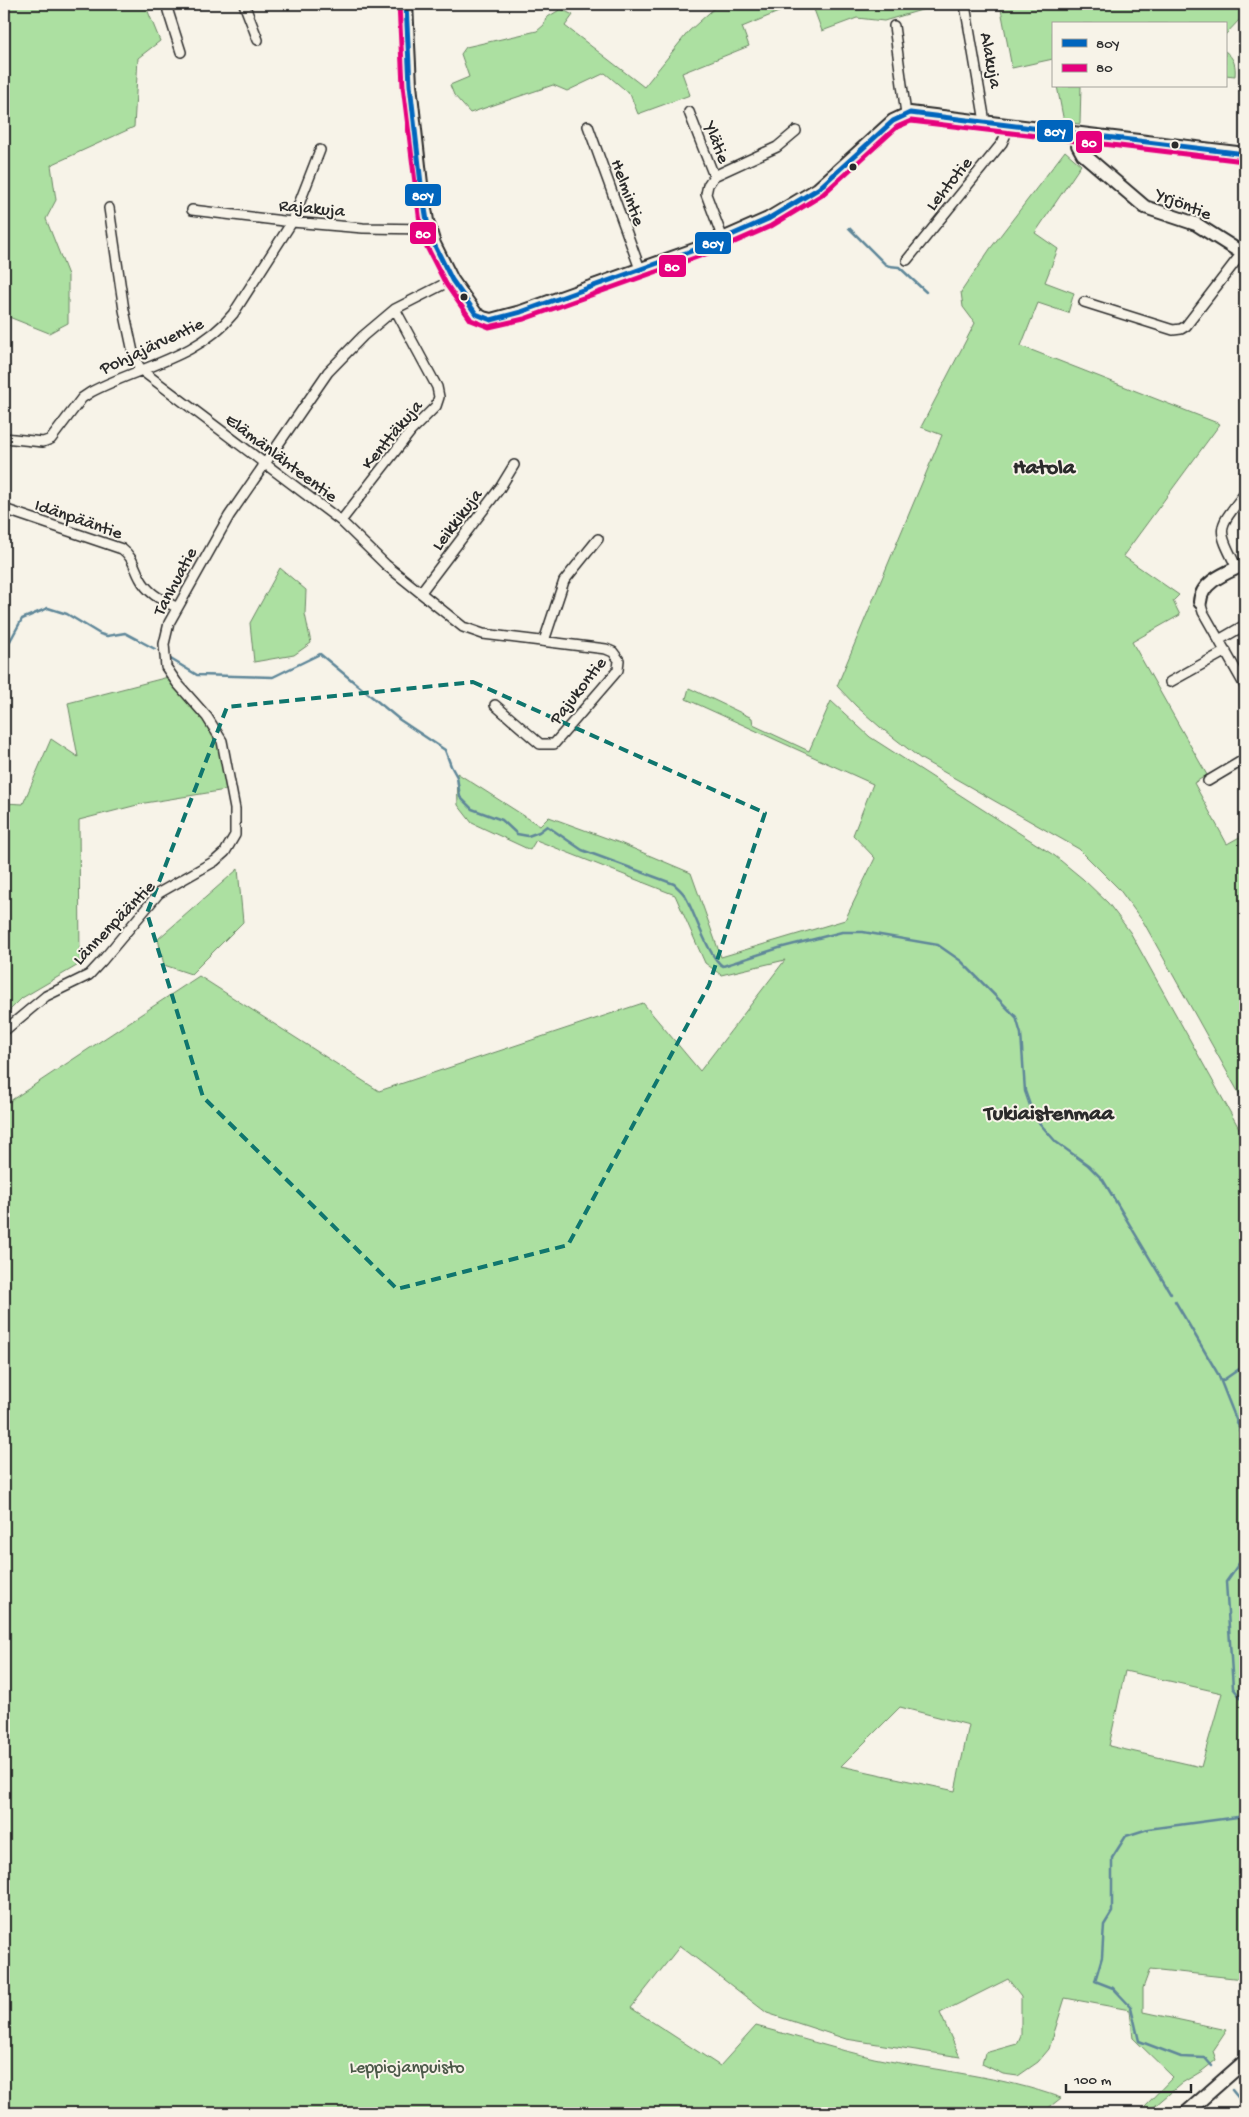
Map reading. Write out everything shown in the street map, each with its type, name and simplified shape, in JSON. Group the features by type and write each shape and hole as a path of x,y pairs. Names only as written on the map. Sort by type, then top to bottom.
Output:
{"street":[{"path":"170,4 168,11 181,52"},
{"path":"244,4 258,40"},
{"path":"406,4 410,85 421,184 429,229 452,280 474,312 487,320 505,317 640,269 723,239 768,219 812,193 834,176 893,121 906,114 918,113 1245,154"},
{"name":"Alakuja","path":"965,5 985,122"},
{"path":"894,26 906,114"},
{"name":"Ylätie","path":"689,112 714,176 708,185 706,194 723,239"},
{"name":"Lehtotie","path":"907,260 1002,143 1010,125"},
{"name":"Helmintie","path":"588,126 640,269"},
{"path":"714,176 777,147 796,131"},
{"name":"Yrjöntie","path":"1078,134 1078,145 1083,154 1139,203 1152,210 1196,224 1244,254"},
{"name":"Pohjajärventie","path":"4,438 43,442 51,439 87,395 101,386 204,342 221,328 233,314 292,222 320,150"},
{"path":"109,208 124,310 134,357 141,370"},
{"name":"Rajakuja","path":"192,210 362,228 429,229"},
{"path":"1084,302 1173,330 1181,329 1186,326 1244,254"},
{"name":"Tanhuatie","path":"166,667 164,644 169,623 176,608 229,516 266,465 328,372 363,336 395,309 452,280"},
{"name":"Kenttäkuja","path":"341,521 412,431 436,406 438,401 437,387 395,309"},
{"name":"Elämänlähteentie","path":"141,370 341,521 386,565 463,626 477,632 544,641"},
{"name":"Leikkikuja","path":"421,592 496,493 514,465"},
{"path":"1245,493 1221,530 1224,542 1241,566 1205,587 1201,594 1200,602 1245,686"},
{"name":"Idänpääntie","path":"4,509 122,549 130,556 140,578 152,594 176,608"},
{"path":"544,641 564,581 598,539"},
{"path":"1219,640 1245,625"},
{"name":"Pajukontie","path":"495,705 540,744 554,744 558,742 620,667 618,658 610,650 544,641"},
{"path":"1170,682 1226,651"},
{"name":"Lännenpääntie","path":"4,1031 46,996 88,975 159,893 215,861 225,852 235,835 235,809 222,740 207,717 177,683 166,667"},
{"path":"1208,781 1245,759"},
{"path":"1186,2113 1245,2061"}],"highlighted area":[{"path":"473,682 765,813 709,985 568,1245 397,1289 203,1097 147,913 227,707"}],"green space":[{"path":"4,4 145,4 160,41 138,58 134,127 51,165 56,200 46,219 68,275 68,323 49,333 4,315"},
{"path":"719,4 798,4 742,27 749,46 682,73 690,95 638,114 630,94 605,73 567,91 553,85 470,113 454,95 450,85 469,77 461,54 466,47 537,31 544,25 546,18 561,9 573,15 565,26 644,87 689,31"},
{"path":"812,4 942,4 884,21 857,18 822,31"},
{"path":"1000,4 1245,4 1245,18 1241,18 1226,34 1226,22 1052,22 1052,59 1012,68"},
{"path":"1226,52 1234,62 1235,76 1226,75"},
{"path":"1057,88 1081,88 1080,124 1064,122"},
{"path":"1065,151 1081,165 1035,233 1058,249 1045,282 1074,293 1068,313 1038,303 1021,346 1220,424 1123,556 1179,595 1173,601 1180,615 1132,642 1207,775 1194,783 1227,844 1245,834 1245,1104 1144,923 1119,889 1079,849 921,759 880,727 837,686 942,435 921,427 975,323 963,307 961,292 990,249"},
{"path":"280,568 306,590 305,614 311,643 294,655 254,662 250,623"},
{"path":"172,676 222,741 232,789 145,803 79,820 80,964 22,998 4,1016 4,803 23,804 51,739 78,757 68,703"},
{"name":"Leppiojanpuisto","path":"689,688 752,718 753,725 809,751 831,701 870,737 1055,856 1108,903 1130,932 1245,1139 1245,1974 1243,1979 1150,1969 1143,1988 1143,2012 1227,2030 1213,2051 1216,2060 1182,2083 1149,2111 1145,2106 1173,2077 1133,2038 1130,2010 1065,1998 1049,2049 1038,2062 1018,2076 1003,2074 982,2064 985,2053 1017,2044 1021,2035 1021,1996 1008,1979 940,2013 960,2057 846,2039 767,2013 680,1946 631,2008 720,2066 756,2026 844,2051 1016,2084 1061,2098 1042,2113 4,2113 4,1105 199,976 379,1091 643,1003 700,1071 785,960 721,975 705,963 675,895 536,840 530,850 472,823 458,805 457,773 540,826 549,817 620,843 691,873 721,957 845,920 875,858 853,835 873,784 686,699","holes":["1125,1671 1222,1693 1201,1767 1109,1746","900,1707 969,1725 955,1791 841,1766"]},
{"path":"238,869 243,922 191,974 164,965 158,939"}],"waterway":[{"path":"849,228 885,264 899,267 926,292"},
{"path":"4,652 22,619 48,608 67,614 100,634 107,636 125,633 155,649"},
{"path":"169,658 197,675 273,677 320,654 400,720 445,750 457,777 460,797 472,809 502,820 517,834 528,836 539,832 547,826 582,850 674,884 684,894 707,945 718,962 723,966 779,948 842,932 863,932 938,945 961,961 1016,1017 1021,1034 1025,1091 1034,1117 1056,1142 1088,1165 1103,1180 1171,1294"},
{"path":"1175,1301 1218,1374 1245,1442"},
{"path":"1222,1381 1245,1365"},
{"path":"1245,1555 1226,1582 1233,1688 1245,1703"},
{"path":"1212,2066 1205,2058 1181,2057 1139,2041 1131,2007 1113,1988 1095,1981 1102,1957 1104,1925 1112,1912 1112,1858 1126,1836 1148,1829 1245,1816"},
{"path":"1232,2090 1245,2106"}],"transit line":[{"name":"80","path":"399,4 403,86 420,223 427,247 446,284 471,320 489,327 524,319 714,251 771,226 822,195 897,127 911,121 1244,161"},
{"name":"80Y","path":"406,4 410,85 427,221 434,244 452,280 476,314 491,320 521,312 711,244 768,219 818,189 893,121 910,113 1245,154"}],"district":[{"name":"Hatola","path":"1044,465"},
{"name":"Tukiaistenmaa","path":"1049,1111"}]}
